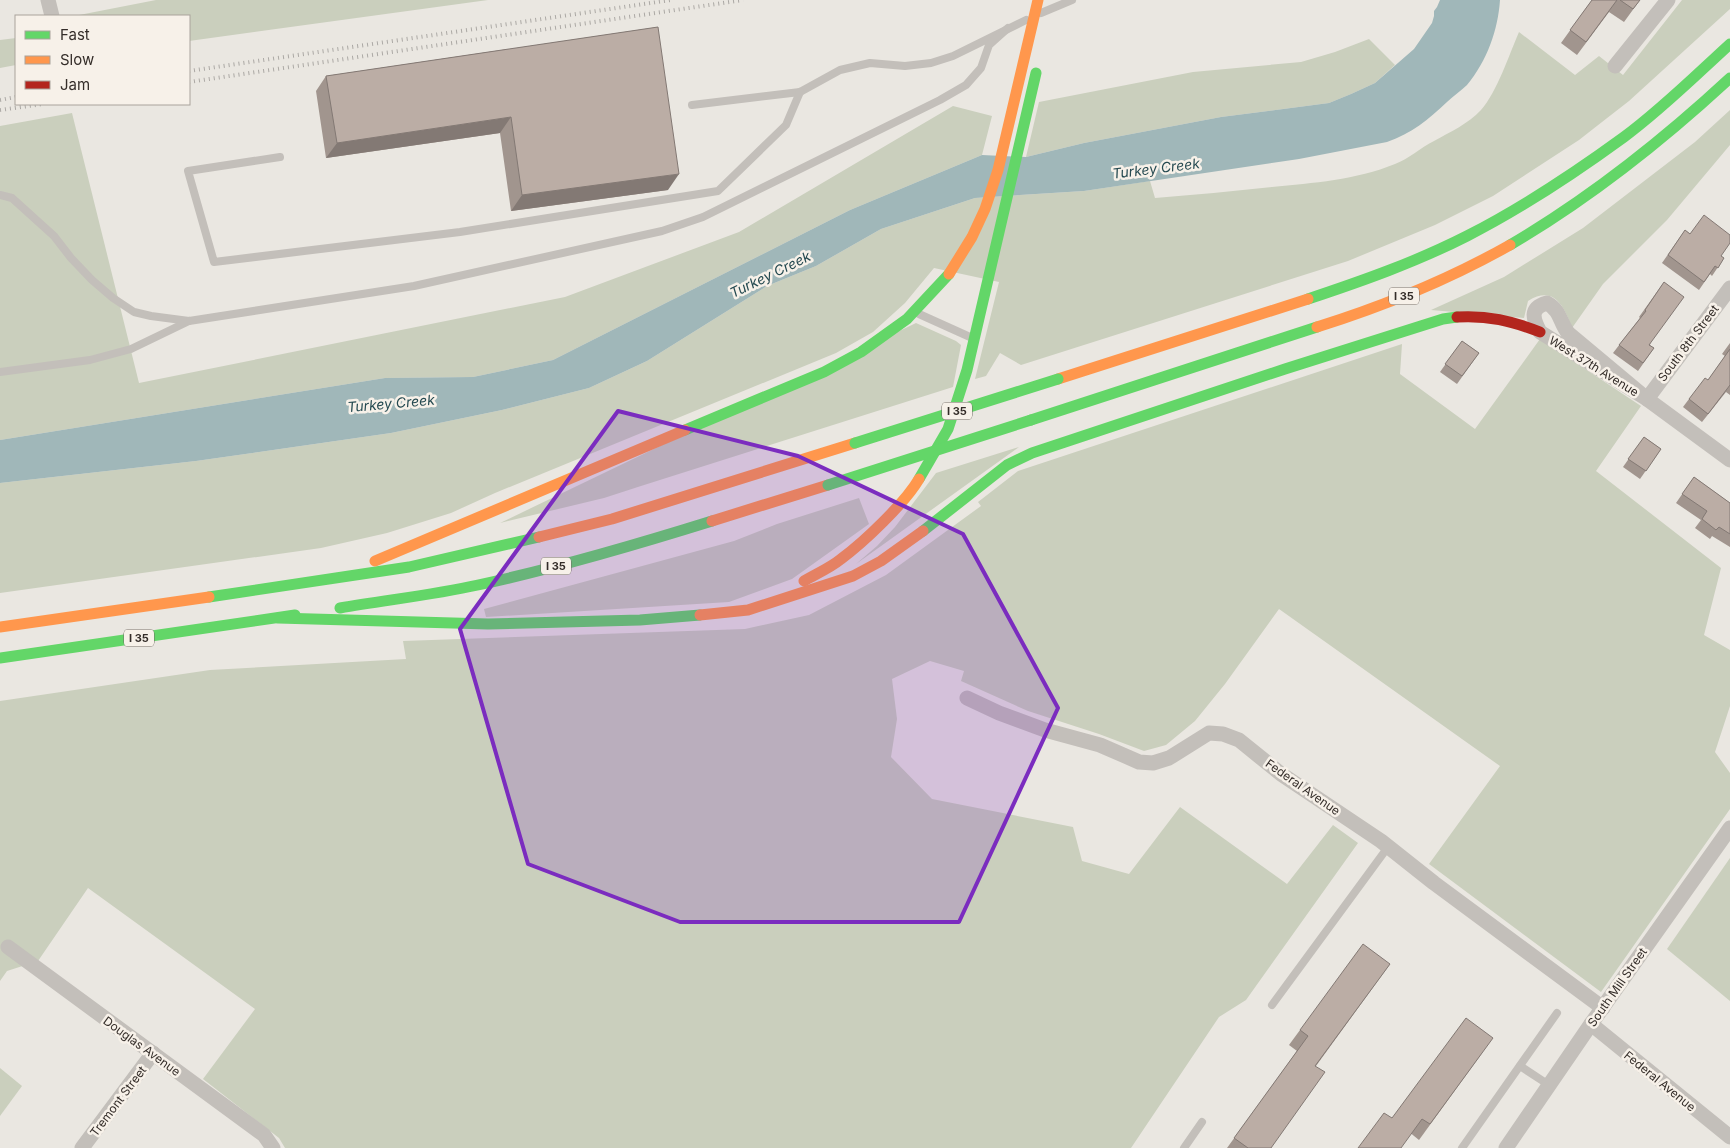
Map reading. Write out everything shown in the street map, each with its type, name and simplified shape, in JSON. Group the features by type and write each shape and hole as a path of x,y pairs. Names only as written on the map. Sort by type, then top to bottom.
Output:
{"highway":[{"path":"332,579 824,372 881,340 915,313 949,274 972,237 985,209 998,170 1038,0"},
{"path":"1049,18 1053,0"},
{"name":"I 35","path":"0,626 332,579 409,566 612,519 1341,288 1402,266 1467,236 1527,202 1625,136 1673,96 1730,44"},
{"path":"765,605 840,560 866,538 916,484 948,429 959,400 988,283 1038,64"},
{"name":"I 35","path":"0,658 278,618 478,585 529,573 679,532 1330,323 1453,275 1525,236 1625,169 1668,134 1730,78"},
{"path":"278,618 488,624 640,620 706,616 748,610 853,576 881,561 1007,465 1032,452 1285,368 1443,319 1480,315 1518,322 1540,332"}],"street":[{"path":"48,0 52,15"},
{"path":"1615,66 1668,0"},
{"name":"South 8th Street","path":"1646,399 1730,288"},
{"name":"West 37th Avenue","path":"1646,399 1568,333 1561,324 1559,314 1555,308 1547,303 1541,305 1533,315 1540,332 1646,399 1730,460"},
{"name":"Federal Avenue","path":"967,698 999,713 1045,730 1100,745 1139,762 1153,762 1169,758 1209,733 1223,734 1239,740 1281,774 1388,847 1603,1008"},
{"name":"South Mill Street","path":"1506,1148 1590,1024 1730,828"},
{"name":"Douglas Avenue","path":"8,947 264,1135 273,1148"},
{"name":"Federal Avenue","path":"1590,1024 1730,1137"},
{"name":"Tremont Street","path":"82,1148 153,1053"}],"lane":[{"path":"692,105 800,92 840,70 870,62 904,66 931,63 953,56 1008,28 1072,0"},
{"path":"0,194 12,198 54,236 87,274 113,298 134,312 151,316 189,321 414,286 662,231 703,217 940,100 966,85 981,68 990,45 1008,28"},
{"path":"280,157 188,171 214,262 460,232 718,191 786,125 800,92"},
{"path":"915,313 974,339"},
{"path":"0,372 90,360 131,349 189,321"},
{"path":"1272,1005 1388,847"},
{"path":"1462,1148 1558,1013"},
{"path":"1520,1066 1549,1085"},
{"path":"1184,1148 1202,1122"}],"highlighted area":[{"path":"618,411 798,456 963,534 1058,708 959,922 680,922 528,864 460,629"}],"green space":[{"path":"156,0 488,0 190,41 190,15 79,15"},
{"path":"1682,0 1730,0 1730,9 1629,101 1579,140 1493,196 1435,225 1348,261 1021,365 1000,353 986,376 975,379 999,282 934,268 905,303 873,332 836,353 495,493 451,513 387,533 321,548 0,593 0,483 196,461 391,433 502,410 589,388 647,361 767,286 816,266 881,229 975,198 1084,191 1150,181 1155,198 1319,182 1365,174 1405,159 1476,115 1492,93 1519,32 1575,75 1599,56 1623,75"},
{"path":"15,38 15,65 0,68 0,40"},
{"path":"1369,39 1395,65 1375,83 1329,103 1221,117 1084,143 1026,157 1039,102 1193,72 1301,62"},
{"path":"953,106 992,116 982,155 850,210 553,360 473,377 385,378 0,440 0,126 72,113 139,383 565,297 739,232"},
{"path":"1730,110 1730,145 1667,220 1603,284 1572,328 1557,300 1545,295 1528,301 1524,318 1431,310 1504,277 1583,228 1695,142"},
{"path":"916,323 961,345 953,387 604,498 500,523"},
{"path":"1540,339 1641,406 1596,471 1721,568 1704,635 1730,650 1730,706 1715,752 1730,773 1730,809 1601,992 1429,864 1500,766 1279,609 1225,684 1195,721 1166,745 1144,751 1028,711 961,681 964,671 930,661 892,679 897,719 891,757 932,799 1073,827 1082,861 1129,874 1180,807 1287,884 1333,825 1358,843 1246,1000 1219,1017 1131,1148 285,1148 279,1138 203,1079 255,1009 88,888 38,961 7,971 0,981 0,701 210,670 406,659 403,641 745,629 809,615 886,575 981,506 978,502 1018,471 1402,344 1400,374 1475,429"},
{"path":"1019,447 856,564 895,527 936,473"},
{"path":"859,498 869,524 792,579 729,602 486,617 484,609 734,541 777,524"},
{"path":"1730,858 1730,1001 1667,949"},
{"path":"0,1068 22,1086 0,1116"}],"water":[{"name":"Turkey Creek","path":"1440,0 1500,0 1497,23 1490,45 1480,66 1465,87 1419,125 1387,142 1299,159 1084,191 975,198 881,229 816,266 767,286 647,361 589,388 502,410 391,433 196,461 0,483 0,440 385,378 473,377 553,360 850,210 982,155 1026,157 1084,143 1221,117 1329,103 1375,83 1414,49 1432,23 1434,11"}],"building":[{"path":"1592,0 1617,0 1586,42 1570,30"},
{"path":"1620,0 1640,0 1633,9"},
{"path":"658,27 679,174 522,195 511,117 337,143 326,76"},
{"path":"1704,215 1730,235 1730,243 1721,256 1724,258 1718,268 1715,266 1704,282 1668,255 1685,230 1690,234"},
{"path":"1664,282 1684,297 1649,345 1654,348 1643,363 1619,345 1646,311"},
{"path":"1462,341 1479,353 1462,376 1445,364"},
{"path":"1730,349 1730,385 1708,414 1689,399 1705,378 1708,380"},
{"path":"1644,437 1661,449 1646,471 1628,459"},
{"path":"1694,477 1730,503 1730,534 1719,527 1716,530 1702,519 1707,511 1682,494"},
{"path":"1363,944 1390,964 1315,1066 1325,1072 1271,1148 1248,1148 1234,1138 1308,1036 1300,1030"},
{"path":"1466,1018 1493,1038 1430,1124 1422,1119 1401,1148 1358,1148 1384,1113 1392,1118"}],"railway":[{"path":"190,71 671,0"},
{"path":"190,82 743,0"},
{"path":"0,100 15,97"},
{"path":"0,110 36,105"}],"traffic: fast":[{"path":"1308,299 1409,263 1467,236 1527,202 1624,137 1652,115 1730,44"},
{"path":"919,479 948,429 967,370 1036,73"},
{"path":"1510,245 1569,208 1624,168 1730,78"},
{"path":"685,430 824,372 861,352 907,319 949,274"},
{"path":"923,531 1007,465 1032,453 1285,369 1443,319 1457,317"},
{"path":"1031,420 1317,327"},
{"path":"855,443 1058,379"},
{"path":"828,485 1031,420"},
{"path":"340,608 444,592 508,578 596,556 712,521"},
{"path":"209,597 409,567 539,537"},
{"path":"0,658 295,615"},
{"path":"278,618 488,624 640,620 700,615"}],"traffic: slow":[{"path":"949,274 972,237 985,209 998,170 1038,0"},
{"path":"1317,327 1415,291 1463,270 1510,245"},
{"path":"1058,379 1308,299"},
{"path":"375,561 685,430"},
{"path":"539,537 612,519 855,443"},
{"path":"804,581 828,568 861,543 904,499 919,479"},
{"path":"712,521 828,485"},
{"path":"700,615 748,610 853,576 881,561 923,531"},
{"path":"0,627 209,597"}],"traffic: jam":[{"path":"1457,317 1479,317 1499,320 1540,332"}]}
